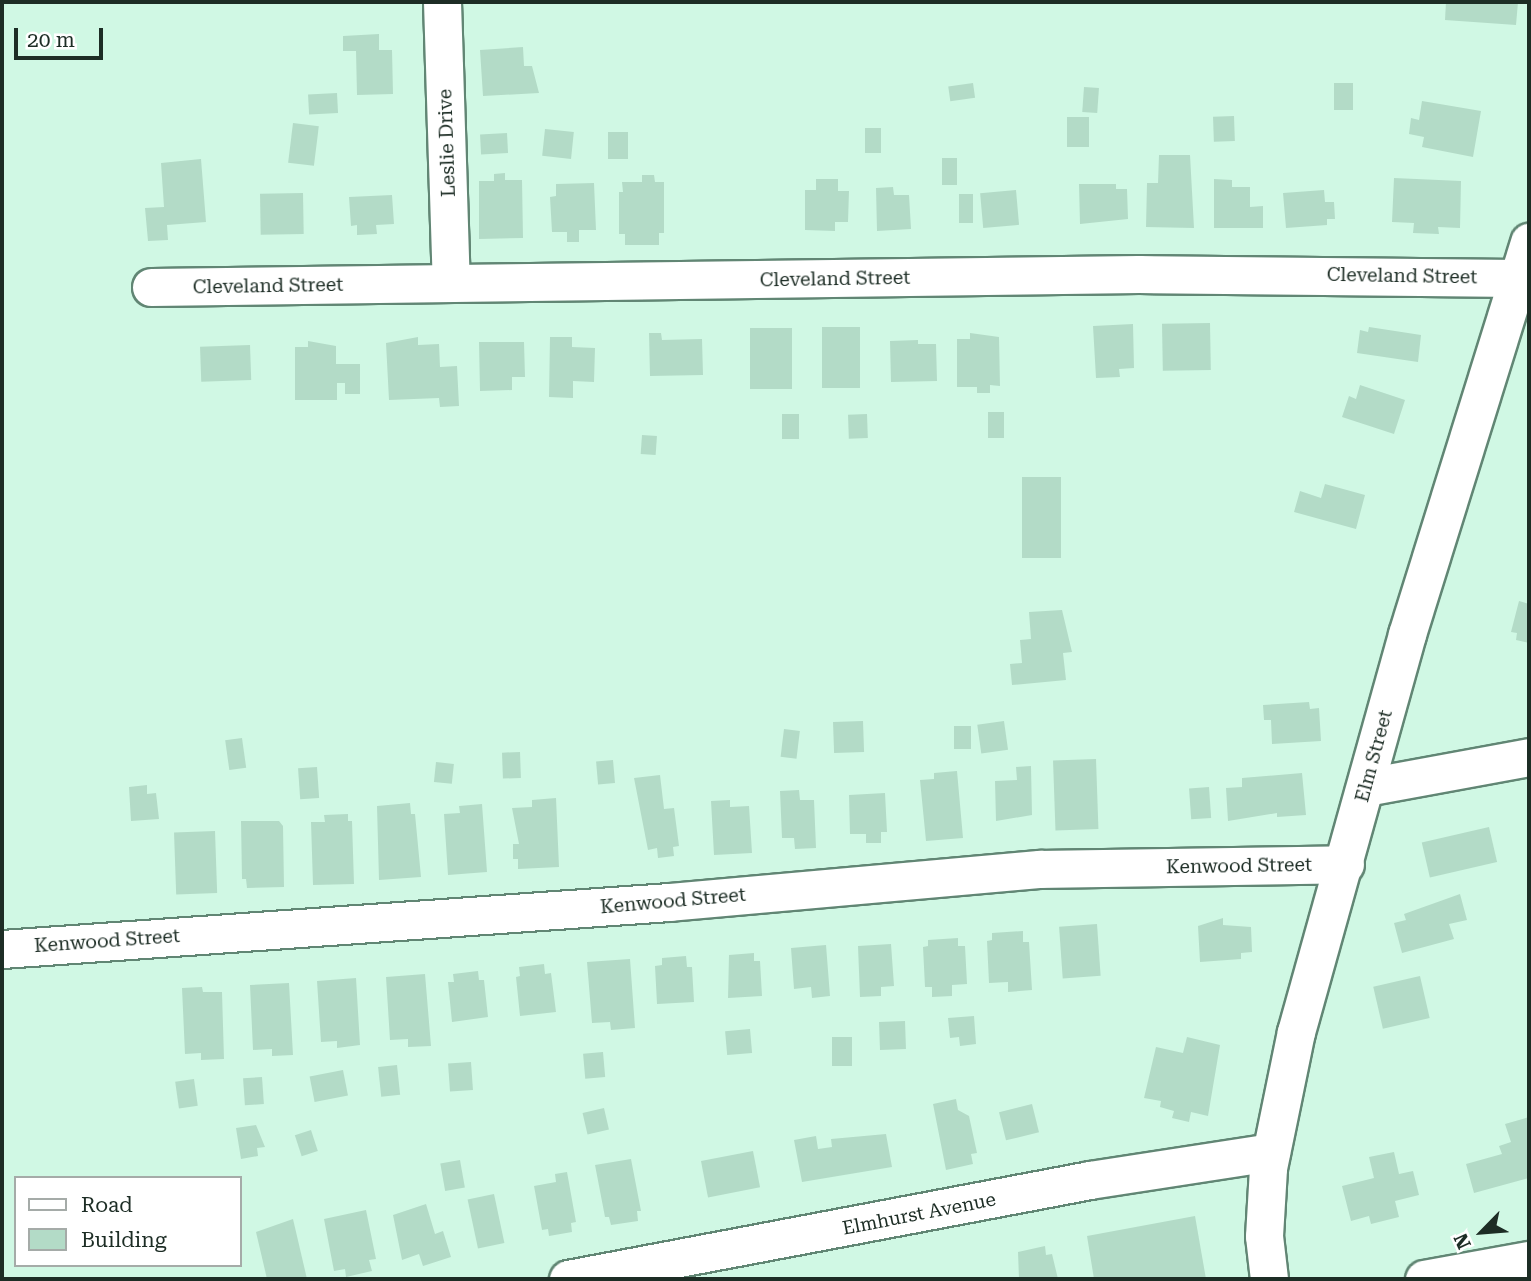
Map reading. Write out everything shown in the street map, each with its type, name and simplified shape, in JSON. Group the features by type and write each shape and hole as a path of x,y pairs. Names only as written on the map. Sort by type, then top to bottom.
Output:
{"street":[{"name":"Leslie Drive","path":"442,2 452,283"},
{"name":"Elm Street","path":"1269,1279 1264,1236 1271,1152 1296,1032 1407,634 1529,242"},
{"name":"Cleveland Street","path":"151,287 1139,274 1518,278"},
{"path":"1366,787 1529,757"},
{"name":"Kenwood Street","path":"2,949 669,902 1040,869 1345,864"},
{"name":"Elmhurst Avenue","path":"568,1279 1090,1180 1271,1152"},
{"path":"1424,1279 1529,1260"}],"building":[{"path":"1446,2 1518,2 1516,25 1445,20"},
{"path":"379,34 379,50 392,50 393,94 357,95 356,51 343,51 343,36"},
{"path":"523,47 524,66 532,66 539,93 483,96 480,50"},
{"path":"973,83 975,98 950,101 948,86"},
{"path":"1334,83 1353,83 1353,110 1334,110"},
{"path":"1084,87 1099,88 1097,113 1082,112"},
{"path":"337,93 338,113 309,114 308,95"},
{"path":"1422,101 1481,111 1473,157 1422,147 1424,137 1409,134 1411,118 1419,120"},
{"path":"1234,116 1235,141 1214,142 1213,117"},
{"path":"1067,117 1089,117 1089,147 1067,147"},
{"path":"293,123 319,126 314,166 288,163"},
{"path":"865,128 881,128 881,153 865,153"},
{"path":"545,129 574,132 571,159 542,156"},
{"path":"608,132 628,132 628,159 608,159"},
{"path":"507,133 508,153 481,154 480,134"},
{"path":"1159,155 1190,155 1194,228 1146,227 1147,183 1158,183"},
{"path":"942,158 957,158 957,185 942,185"},
{"path":"201,159 206,222 167,225 168,240 148,241 145,208 164,207 161,163"},
{"path":"505,173 505,180 522,180 523,238 479,239 479,181 494,181 494,174"},
{"path":"642,175 654,175 655,182 664,182 664,233 659,233 659,245 625,245 625,234 619,234 619,192 623,192 622,182 642,182"},
{"path":"1394,178 1461,181 1460,228 1438,227 1439,234 1413,233 1414,223 1392,222"},
{"path":"816,179 838,179 838,191 849,191 848,222 835,222 835,231 805,230 805,190 816,190"},
{"path":"1214,179 1232,180 1232,187 1250,187 1250,207 1263,206 1263,228 1214,228"},
{"path":"594,183 596,230 579,230 579,242 567,242 567,232 552,232 550,197 556,196 556,184"},
{"path":"1079,184 1116,184 1116,189 1127,189 1128,219 1080,224"},
{"path":"893,187 894,195 909,195 911,229 877,231 876,188"},
{"path":"1016,190 1019,225 983,228 980,193"},
{"path":"1324,190 1325,202 1334,202 1335,219 1327,219 1327,225 1286,228 1283,193"},
{"path":"303,193 304,234 261,235 260,194"},
{"path":"959,194 973,194 973,223 959,223"},
{"path":"392,195 394,224 376,225 377,234 357,235 357,225 351,226 349,197"},
{"path":"1210,323 1211,370 1163,371 1162,324"},
{"path":"1133,324 1134,368 1119,369 1120,377 1096,378 1093,326"},
{"path":"822,327 860,327 860,388 822,388"},
{"path":"1369,327 1421,335 1418,362 1357,353 1360,330 1368,332"},
{"path":"750,328 792,328 792,389 750,389"},
{"path":"649,333 661,333 662,340 702,339 703,375 650,376"},
{"path":"970,333 999,337 1000,386 990,385 990,393 977,393 977,387 957,387 957,339 970,339"},
{"path":"418,337 418,345 439,344 440,367 457,366 459,406 440,407 439,398 389,400 386,343"},
{"path":"550,337 572,337 572,347 595,348 594,382 573,381 573,398 549,397"},
{"path":"918,340 918,344 936,344 937,381 891,382 890,341"},
{"path":"308,341 336,346 336,364 360,364 360,394 345,394 345,383 337,383 337,400 295,400 295,347 308,347"},
{"path":"479,342 524,342 525,377 512,377 512,390 480,391"},
{"path":"250,345 251,380 201,382 200,347"},
{"path":"1360,385 1405,400 1394,434 1342,417 1349,396 1356,399"},
{"path":"988,412 1004,412 1004,438 988,438"},
{"path":"782,414 799,414 799,439 782,439"},
{"path":"867,414 868,438 849,439 848,415"},
{"path":"642,435 657,436 656,455 641,454"},
{"path":"1022,477 1061,477 1061,558 1022,558"},
{"path":"1325,484 1365,495 1356,529 1294,512 1300,491 1321,498"},
{"path":"1519,601 1529,604 1529,643 1516,640 1517,633 1511,632"},
{"path":"1062,610 1072,652 1063,653 1066,680 1012,685 1010,664 1022,663 1020,640 1031,639 1029,612"},
{"path":"1309,702 1310,709 1319,708 1321,741 1272,744 1271,720 1264,720 1263,705"},
{"path":"863,721 864,752 834,753 833,722"},
{"path":"1004,721 1008,750 981,753 977,725"},
{"path":"954,726 971,726 971,749 954,749"},
{"path":"784,729 800,731 796,759 781,757"},
{"path":"242,738 246,768 229,770 225,740"},
{"path":"520,752 521,778 503,779 502,753"},
{"path":"1096,759 1098,829 1055,830 1053,761"},
{"path":"613,760 615,783 598,784 596,761"},
{"path":"436,762 454,764 452,784 434,782"},
{"path":"1031,766 1032,815 996,821 995,781 1017,780 1016,767"},
{"path":"317,767 319,798 300,799 298,768"},
{"path":"957,771 963,838 926,841 920,780 934,779 934,773"},
{"path":"1302,773 1306,815 1277,817 1277,813 1228,821 1226,788 1242,787 1242,778"},
{"path":"660,775 664,809 674,808 679,846 673,847 674,856 658,858 657,848 648,850 634,778"},
{"path":"147,785 147,794 156,793 159,819 131,821 129,787"},
{"path":"1209,787 1211,818 1191,819 1189,788"},
{"path":"799,790 800,800 814,800 816,848 795,849 794,838 782,838 780,791"},
{"path":"885,793 887,832 881,832 881,843 866,843 866,834 850,834 849,795"},
{"path":"556,798 559,867 518,869 518,859 513,859 513,844 519,844 512,808 532,807 532,800"},
{"path":"730,800 730,807 749,806 752,853 714,855 711,801"},
{"path":"410,803 411,814 415,814 421,877 379,880 377,806"},
{"path":"482,804 487,872 448,875 444,814 460,813 459,806"},
{"path":"348,814 348,821 352,821 354,884 313,885 311,822 325,822 324,815"},
{"path":"241,821 279,821 283,826 284,887 247,888 246,879 242,879"},
{"path":"1489,827 1497,862 1430,878 1422,843"},
{"path":"215,831 217,893 176,894 174,832"},
{"path":"1460,894 1467,920 1449,924 1454,939 1402,953 1394,923 1406,920 1404,914"},
{"path":"1223,918 1223,925 1251,927 1252,952 1241,953 1241,959 1200,962 1198,926"},
{"path":"1097,924 1101,976 1063,979 1059,927"},
{"path":"1023,931 1023,942 1029,942 1032,990 1008,992 1008,982 989,983 987,941 992,940 992,933"},
{"path":"958,938 958,946 965,946 967,984 952,985 952,996 932,997 932,987 925,987 923,947 928,946 928,940"},
{"path":"891,944 894,986 881,987 881,996 860,997 858,946"},
{"path":"826,945 830,996 812,998 811,987 794,989 791,948"},
{"path":"754,953 754,961 760,961 762,996 728,998 729,955"},
{"path":"686,956 687,967 692,967 694,1002 657,1004 655,966 662,965 662,958"},
{"path":"630,959 635,1028 611,1030 610,1022 592,1023 587,962"},
{"path":"544,964 545,974 551,973 556,1012 520,1016 516,977 520,976 519,967"},
{"path":"478,971 479,980 484,980 488,1017 452,1022 448,982 454,982 453,974"},
{"path":"425,974 431,1046 408,1047 408,1039 390,1040 386,977"},
{"path":"1420,976 1430,1018 1383,1029 1373,987"},
{"path":"356,978 360,1045 337,1048 337,1041 321,1042 317,981"},
{"path":"289,983 293,1055 272,1056 272,1049 253,1050 250,985"},
{"path":"202,987 203,992 222,992 224,1059 201,1060 201,1053 185,1054 182,988"},
{"path":"974,1016 976,1044 960,1046 959,1037 950,1038 948,1018"},
{"path":"905,1021 906,1049 880,1050 879,1022"},
{"path":"750,1029 752,1053 727,1055 725,1031"},
{"path":"832,1037 852,1037 852,1066 832,1066"},
{"path":"1187,1037 1220,1045 1208,1116 1191,1112 1189,1122 1172,1118 1174,1111 1160,1107 1161,1101 1144,1098 1156,1047 1183,1053"},
{"path":"603,1052 605,1077 585,1079 583,1054"},
{"path":"471,1062 473,1090 450,1092 448,1064"},
{"path":"397,1065 400,1095 381,1097 378,1067"},
{"path":"343,1070 348,1096 315,1102 310,1076"},
{"path":"262,1077 264,1104 245,1105 243,1078"},
{"path":"194,1079 198,1106 179,1108 175,1082"},
{"path":"956,1099 958,1110 969,1116 977,1153 971,1154 973,1164 946,1170 933,1104"},
{"path":"1032,1104 1039,1132 1006,1140 999,1112"},
{"path":"604,1108 609,1129 588,1134 583,1113"},
{"path":"1529,1117 1529,1178 1474,1193 1466,1164 1502,1154 1499,1146 1511,1142 1505,1124"},
{"path":"256,1125 265,1147 257,1148 258,1156 241,1159 236,1128"},
{"path":"311,1130 318,1151 302,1156 295,1135"},
{"path":"886,1134 892,1167 802,1182 794,1140 816,1136 818,1149 832,1147 831,1139"},
{"path":"753,1151 760,1187 708,1197 701,1161"},
{"path":"1394,1152 1399,1174 1413,1171 1419,1195 1395,1201 1399,1217 1371,1224 1369,1216 1351,1221 1342,1186 1374,1178 1369,1157"},
{"path":"631,1159 641,1211 637,1211 638,1221 611,1225 609,1217 605,1217 595,1165"},
{"path":"460,1160 465,1188 445,1191 440,1163"},
{"path":"567,1172 576,1222 571,1223 572,1232 549,1236 548,1229 542,1230 534,1186 556,1182 555,1174"},
{"path":"494,1194 504,1243 478,1249 468,1200"},
{"path":"426,1204 435,1234 443,1231 451,1257 423,1266 419,1254 402,1260 393,1215"},
{"path":"366,1210 376,1259 369,1260 372,1271 346,1277 345,1269 334,1271 324,1219"},
{"path":"1195,1216 1206,1279 1094,1279 1087,1236"},
{"path":"293,1219 307,1279 267,1279 256,1232"},
{"path":"1045,1246 1046,1255 1052,1254 1058,1279 1019,1279 1018,1252"}]}
